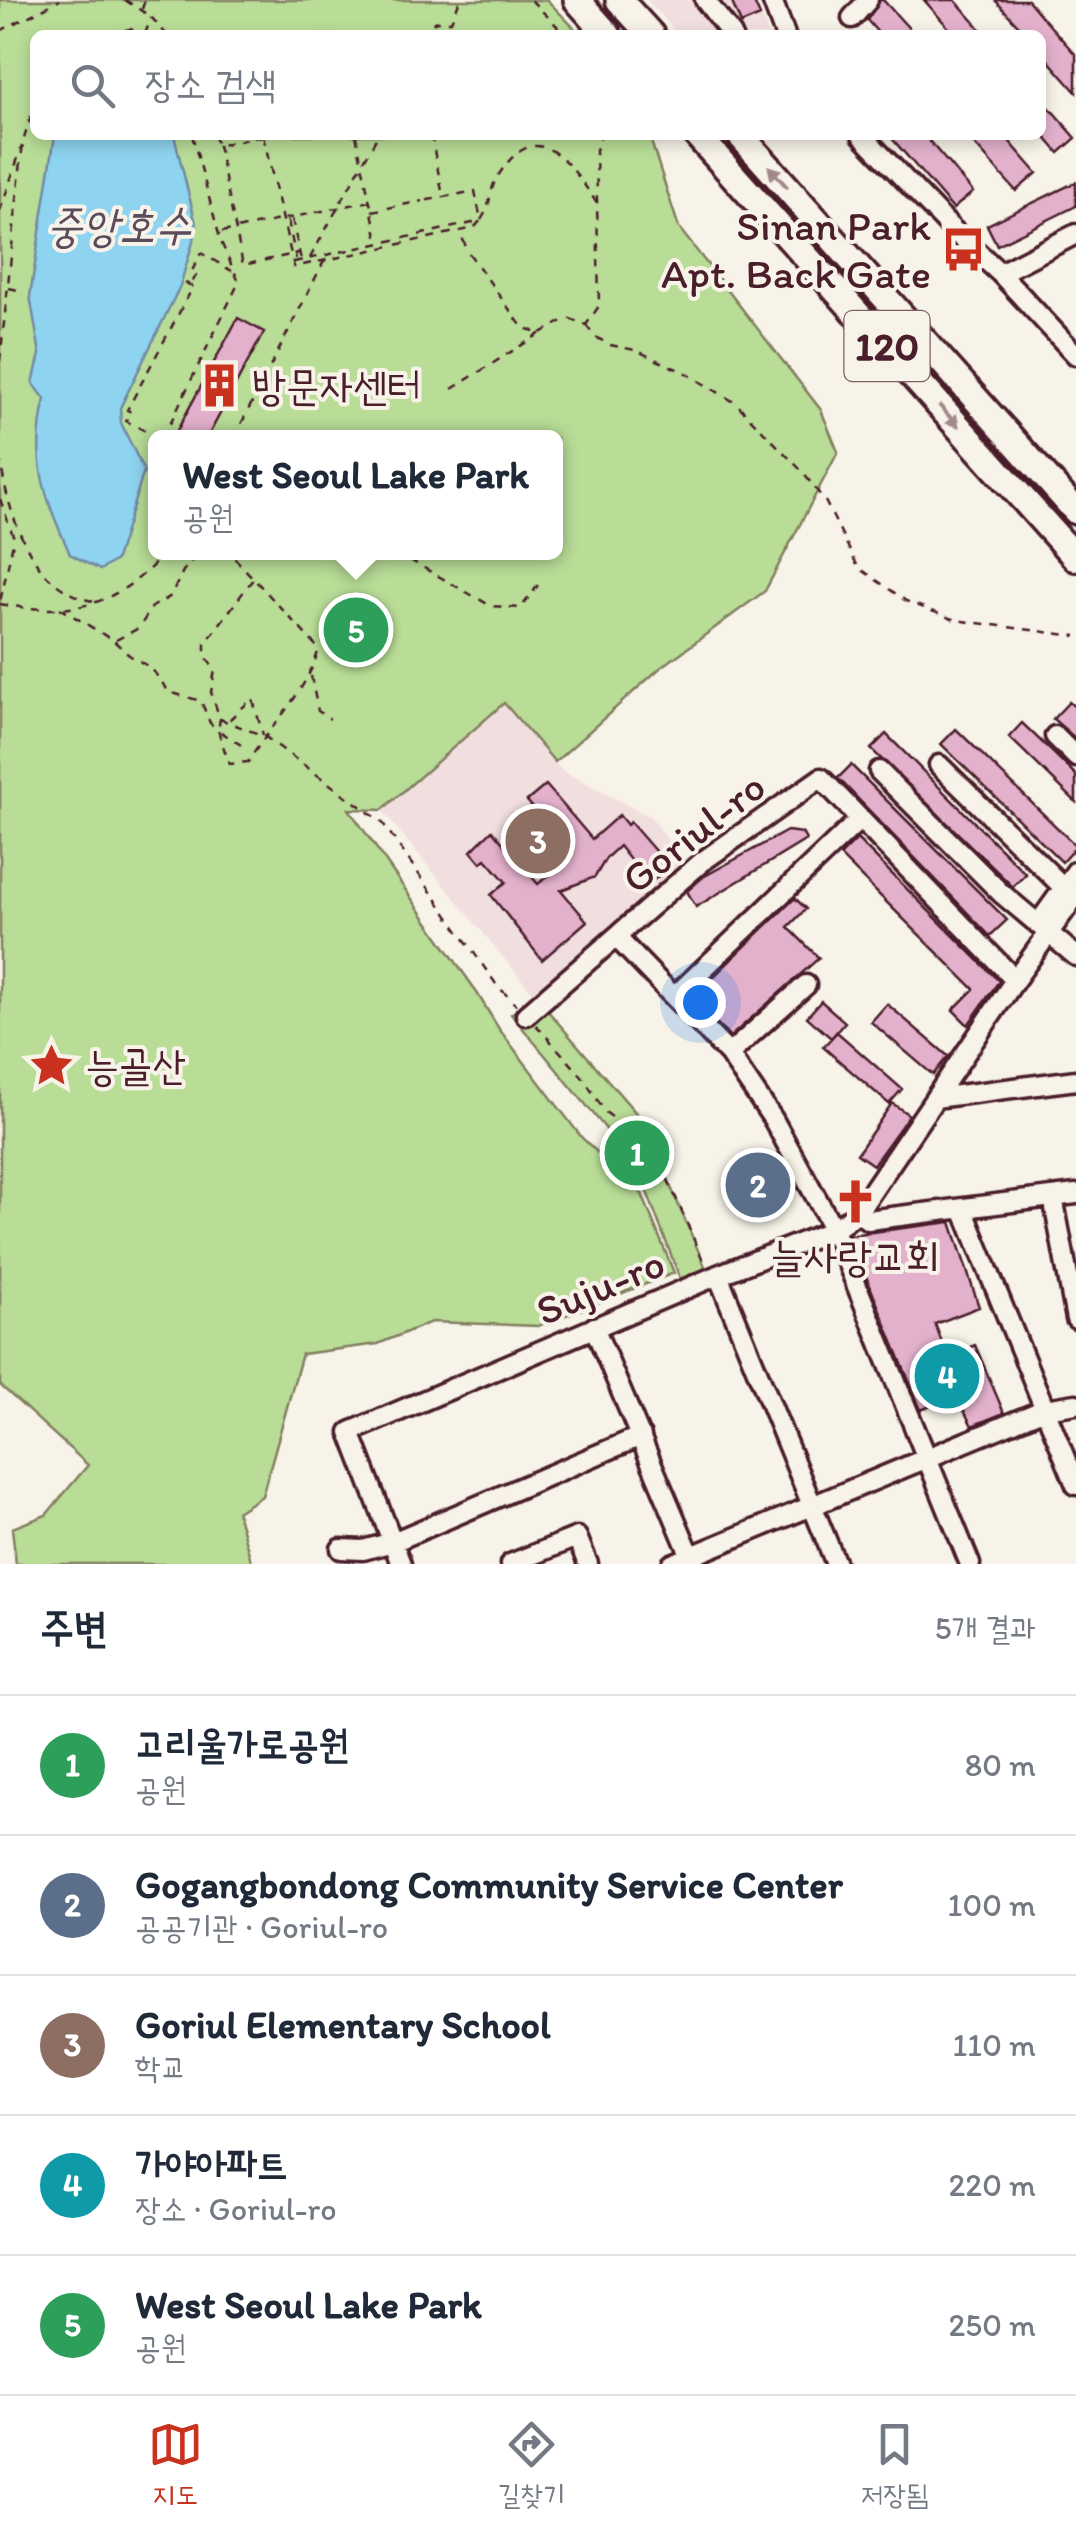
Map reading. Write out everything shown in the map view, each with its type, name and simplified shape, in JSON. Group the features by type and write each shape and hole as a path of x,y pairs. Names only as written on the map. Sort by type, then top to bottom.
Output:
{"highway":[{"path":"576,0 603,30"},
{"path":"619,0 646,30"},
{"name":"120","path":"702,140 1076,558"},
{"name":"120","path":"744,140 1076,510"}],"street":[{"path":"705,0 728,30"},
{"path":"772,0 784,30"},
{"path":"852,18 868,0"},
{"path":"867,140 1076,354"},
{"path":"1000,272 1076,234"},
{"path":"1054,736 1076,757"},
{"path":"939,765 1070,891"},
{"path":"879,771 1001,893 1076,956"},
{"name":"Goriul-ro","path":"860,819 821,778 703,860 616,937 730,1054 773,1119 834,1230 970,1564"},
{"path":"674,997 860,819 1015,980"},
{"name":"Suju-ro","path":"401,1564 350,1432 714,1276 834,1230 858,1212 1015,980 1042,929 1070,891 1076,871"},
{"path":"526,1015 616,937"},
{"path":"730,1054 806,985"},
{"path":"935,1098 1076,1080"},
{"path":"858,1212 868,1220 1076,1194"},
{"path":"1053,1197 1076,1319"},
{"path":"963,1208 1076,1485"},
{"path":"714,1276 836,1564"},
{"path":"594,1327 693,1560"},
{"path":"672,1564 693,1560 1045,1409 1076,1404"},
{"path":"341,1549 363,1550 392,1542 640,1436"},
{"path":"510,1564 577,1537 588,1564"}],"path":[{"path":"0,31 60,0"},
{"path":"125,0 163,30"},
{"path":"141,11 145,0"},
{"path":"432,30 429,25 436,20 452,22 460,0"},
{"path":"532,0 558,30"},
{"path":"146,30 151,17"},
{"path":"0,211 30,121"},
{"path":"165,430 238,282 220,242 193,140"},
{"path":"216,140 243,264 295,254"},
{"path":"218,145 244,140"},
{"path":"266,140 299,263"},
{"path":"357,140 378,244"},
{"path":"310,258 375,140"},
{"path":"432,140 443,197"},
{"path":"586,326 599,306 596,150 599,140"},
{"path":"0,361 24,142"},
{"path":"299,263 474,228 492,204 494,181 504,167 518,152 538,147 552,148 561,154 597,204"},
{"path":"362,165 372,211 475,191 480,221"},
{"path":"222,232 370,201"},
{"path":"288,219 299,263"},
{"path":"299,263 480,221"},
{"path":"460,231 468,252 523,328 540,334"},
{"path":"148,432 126,421 130,412 127,410 193,287 186,283 197,274 192,271 201,253 234,271"},
{"path":"238,430 325,260"},
{"path":"8,288 18,290"},
{"path":"452,389 568,318 586,326 610,345 635,350 686,373 736,404 800,468 824,500 858,567 906,601 955,620 1076,636"},
{"path":"166,320 173,324"},
{"path":"0,456 6,498 20,538 67,591 98,602"},
{"path":"0,499 14,538 0,604 34,610 89,606 132,586 158,560"},
{"path":"114,641 139,628 152,607 171,596 182,571 192,560"},
{"path":"236,560 319,648 311,674 293,704 264,736 248,762 229,764 211,692 215,670 205,655 205,644 253,579"},
{"path":"410,560 490,606 520,608 538,584"},
{"path":"60,608 151,668 169,692 201,702 210,723 241,745"},
{"path":"311,674 318,711 330,720"},
{"path":"220,719 230,719 253,698 264,736"},
{"path":"220,719 264,736 382,822 496,984 582,1076 605,1112 651,1140 714,1276"}],"shaded area":[{"path":"647,0 755,0 767,30 674,30"},
{"path":"504,703 561,770 651,817 687,865 535,996 382,810"}],"green space":[{"path":"0,0 547,0 576,30 30,30 30,140 651,140 679,228 821,410 838,452 765,591 659,669 555,762 504,703 382,810 349,809 499,1029 582,1138 642,1194 674,1273 538,1326 431,1322 378,1344 302,1354 262,1496 237,1512 252,1564 16,1564 12,1528 46,1515 88,1465 0,1385"},
{"path":"535,996 642,1120 710,1278 684,1289 646,1189 619,1167 615,1140 511,1014"}],"water":[{"name":"중앙호수","path":"54,140 175,140 197,228 180,286 120,408 121,423 144,471 116,560 100,570 70,554 42,479 39,442 45,399 33,383 40,354 30,296"}],"building":[{"path":"731,0 753,0 760,16 741,24"},
{"path":"883,0 910,30 876,30 867,20"},
{"path":"924,0 955,0 982,30 951,30"},
{"path":"995,0 1028,0 1076,55 1076,92 1046,58 1046,30 1022,30"},
{"path":"1046,104 1076,138 1059,153 1046,138"},
{"path":"893,140 928,140 973,192 953,209"},
{"path":"970,140 1008,140 1037,173 1016,191"},
{"path":"1076,182 1076,206 997,245 987,225"},
{"name":"방문자센터","path":"238,318 264,332 211,430 177,430"},
{"path":"1069,702 1076,708 1076,739 1053,719"},
{"path":"1022,723 1076,775 1076,802 1009,737"},
{"path":"956,729 1076,846 1062,862 941,744"},
{"path":"886,734 1026,874 1013,887 871,749"},
{"path":"851,765 1007,920 990,936 838,778"},
{"path":"546,785 592,839 619,815 627,825 630,822 669,867 649,884 619,846 595,877 561,890 587,921 542,960 491,895 506,882 486,859 481,863 471,851 492,830 538,884 566,861 543,829 548,825 527,801"},
{"path":"787,831 802,833 806,840 696,907 687,891 703,877"},
{"path":"857,839 999,981 968,1025 953,1010 974,989 840,856"},
{"path":"795,898 806,909 788,927 819,958 730,1037 712,1018 725,1005 705,985"},
{"path":"821,1001 845,1022 831,1038 807,1017"},
{"path":"887,1004 948,1056 933,1075 871,1022"},
{"path":"837,1032 902,1089 889,1104 823,1047"},
{"path":"892,1103 909,1115 873,1165 857,1154"},
{"path":"951,1222 979,1307 935,1324 947,1356 975,1345 1004,1413 972,1426 956,1395 921,1410 849,1235"}],"place":[{"name":"Sinan Park Apt. Back Gate","path":"964,249"},
{"name":"방문자센터","path":"219,385"},
{"name":"West Seoul Lake Park","path":"356,630"},
{"name":"Goriul Elementary School","path":"538,841"},
{"name":"능골산","path":"52,1065"},
{"name":"고리울가로공원","path":"637,1153"},
{"name":"Gogangbondong Community Service Center","path":"758,1185"},
{"name":"늘사랑교회","path":"855,1202"},
{"name":"가야아파트","path":"947,1376"}]}
